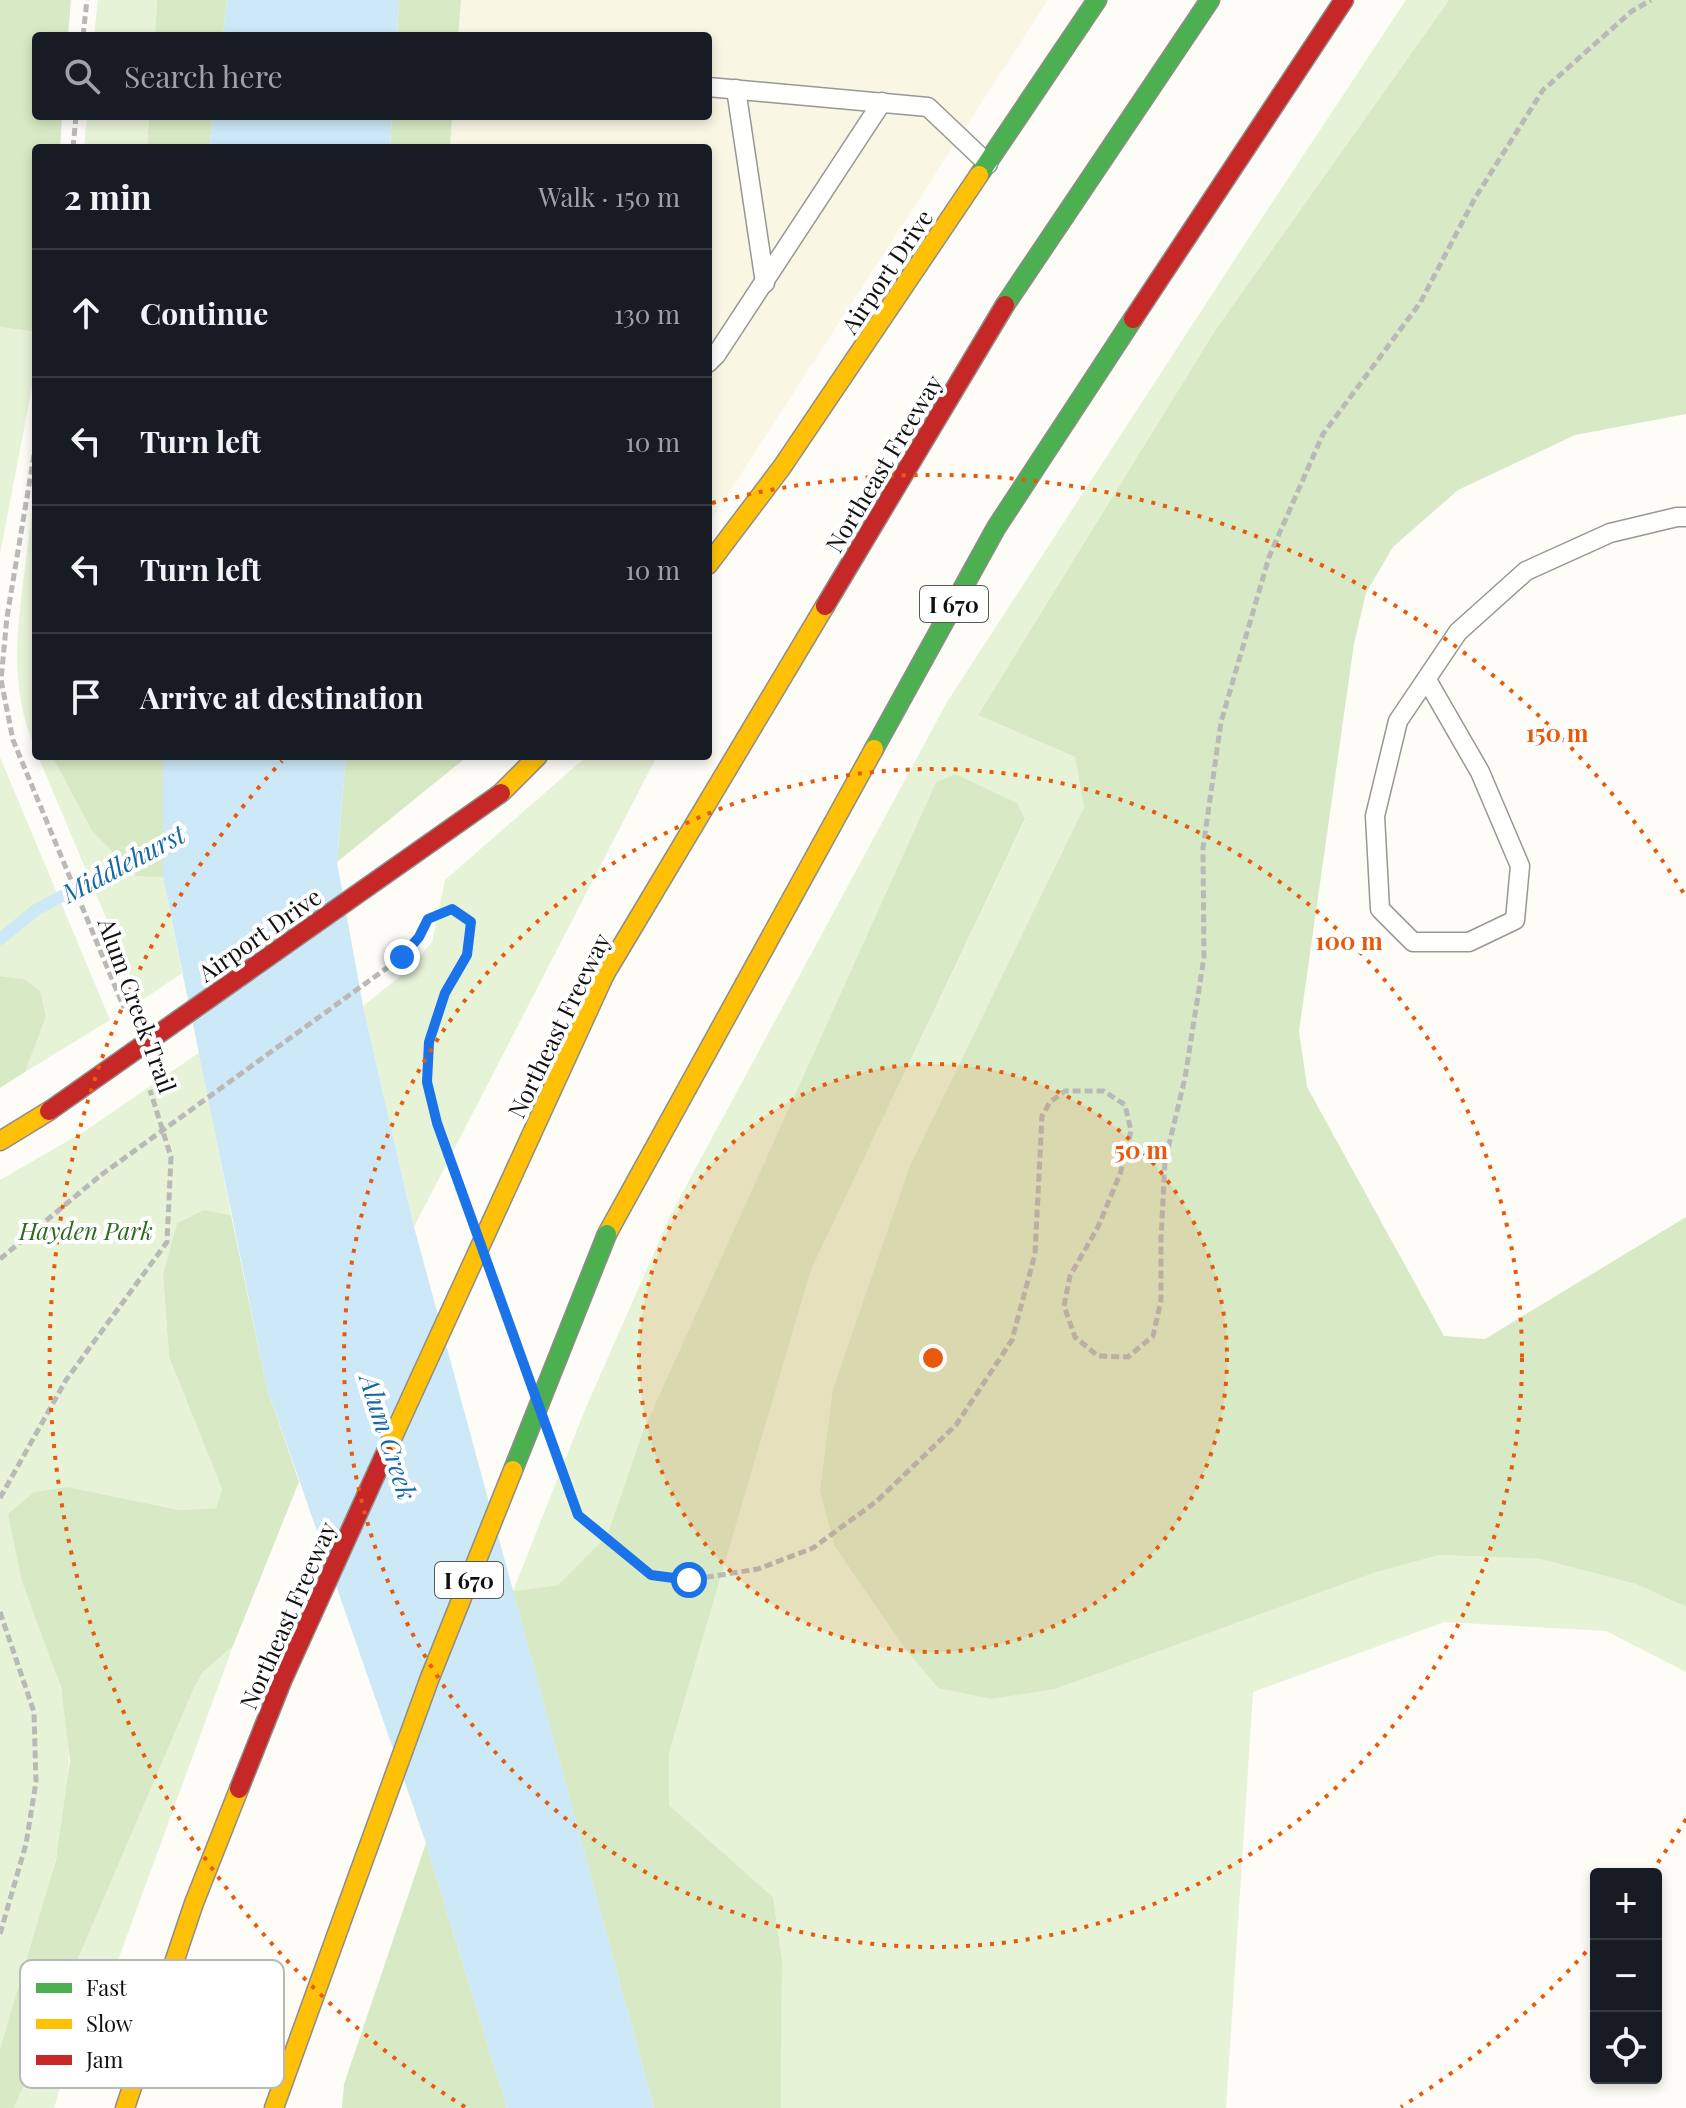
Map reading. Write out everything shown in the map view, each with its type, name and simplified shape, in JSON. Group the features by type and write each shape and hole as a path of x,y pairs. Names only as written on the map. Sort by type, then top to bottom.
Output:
{"main road":[{"name":"Airport Drive","path":"712,560 782,467 1097,0"},
{"name":"Northeast Freeway","path":"175,1960 194,1903 282,1681 605,974 1022,276 1210,0"},
{"name":"I 670","path":"284,2080 429,1680 607,1234 996,528 1344,0"},
{"name":"Airport Drive","path":"0,1141 49,1111 501,793 534,760"},
{"path":"304,2078 339,1928"},
{"name":"Northeast Freeway","path":"125,2108 132,2088"},
{"name":"I 670","path":"274,2108 281,2088"}],"lane":[{"path":"712,87 928,107 988,164"},
{"path":"736,89 765,283"},
{"path":"712,359 882,102"},
{"path":"1427,680 1480,772 1520,866 1515,920 1469,942 1413,942 1380,909 1375,816 1398,721 1458,632 1526,571 1610,533 1686,517"}],"path":[{"path":"83,32 87,0"},
{"path":"557,1457 578,1515 651,1575 689,1580 758,1569 813,1548 877,1501 956,1425 1012,1340 1035,1254 1042,1116 1050,1102 1065,1091 1104,1091 1125,1105 1131,1131 1120,1174 1098,1227 1070,1276 1064,1306 1075,1337 1098,1356 1128,1357 1153,1336 1161,1300 1165,1161 1185,1078 1204,957 1203,848 1221,722 1269,557 1323,434 1420,303 1475,198 1543,90 1632,11 1651,0"},
{"path":"73,144 76,120"},
{"name":"Alum Creek Trail","path":"32,467 7,617 1,680 13,740 126,1015"},
{"path":"0,1259 101,1175 402,957 419,937 428,919 452,909 471,922 467,955 445,993 429,1042 427,1082 437,1123 463,1195"},
{"name":"Alum Creek Trail","path":"0,1498 66,1380 167,1242 171,1157 149,1086"},
{"path":"500,1297 521,1355"},
{"path":"0,1612 34,1712 36,1782 26,1844 0,1934"}],"shaded area":[{"path":"461,0 1048,0 712,519 712,144 450,144 452,120 712,120 712,32 458,32"}],"green space":[{"path":"0,0 71,0 68,32 32,32 32,120 62,120 60,144 32,144 32,331 0,327"},
{"path":"98,0 157,0 155,32 94,32"},
{"path":"157,0 227,0 223,32 155,32"},
{"path":"399,0 461,0 458,32 397,32"},
{"path":"1406,0 1449,0 1216,329 978,715 1075,757 1084,807 909,1169 833,1389 835,1547 906,1650 938,1688 1439,1555 1540,1559 1636,1584 1686,1607 1686,1672 1606,1631 1444,1622 1253,1692 1226,2108 781,2108 782,1959 773,1897 669,1805 669,1753 811,1270 1025,820 955,774 936,782 643,1431 607,1537 558,1585 513,1591 584,1412 672,1212 947,702"},
{"path":"1449,0 1686,0 1686,414 1575,435 1458,490 1393,547 1366,593 1354,644 1299,1031 1307,1087 1444,1336 1485,1339 1686,1217 1686,1607 1636,1584 1540,1559 1439,1555 1373,1573 1055,1689 991,1699 938,1688 906,1650 835,1547 820,1491 833,1389 909,1168 1084,807 1075,757 978,715 1216,329"},
{"path":"87,120 149,120 147,144 84,144"},
{"path":"149,120 212,120 210,144 147,144"},
{"path":"392,120 452,120 450,144 390,144"},
{"path":"0,327 32,331 32,387 0,554"},
{"path":"32,515 32,740 22,707 17,664 21,598"},
{"path":"0,757 110,1020 25,1072 46,1017 24,979 0,976"},
{"path":"40,760 54,760 92,831 136,875 163,877 182,973 141,1001"},
{"path":"54,760 163,760 163,877 136,876 92,831"},
{"path":"346,760 463,760 337,862"},
{"path":"582,760 655,760 414,1227 363,1006 408,970 432,942 445,880"},
{"path":"955,774 1017,803 1025,819 811,1270 669,1753 669,1805 773,1897 782,1959 781,2108 654,2108 513,1591 558,1585 607,1536 643,1431 936,782"},
{"path":"0,976 24,979 40,991 46,1017 25,1072 0,1088"},
{"name":"Hayden Park","path":"200,1052 231,1215 204,1210 177,1223 163,1274 169,1357 222,1489 216,1508 179,1510 68,1487 22,1582 60,1686 68,1729 68,1775 54,1869 27,1960 20,1960 20,1984 0,2049 0,1180 85,1131"},
{"path":"204,1210 231,1215 267,1388 299,1482 233,1646 202,1673 194,1688 77,1960 26,1960 56,1860 70,1761 61,1687 22,1582 8,1514 34,1492 68,1487 179,1510 216,1508 222,1489 169,1357 163,1274 177,1223"},
{"path":"233,1646 118,1960 77,1960 194,1688 202,1673"},
{"path":"426,1843 507,2108 342,2108 344,2084"},
{"path":"20,1982 20,2088 23,2088 14,2108 0,2108 0,2049"},
{"path":"23,2088 60,2088 54,2108 14,2108"}],"water":[{"path":"227,0 399,0 397,32 223,32"},
{"path":"212,120 392,120 390,144 210,144"},
{"name":"Alum Creek","path":"163,760 346,760 337,862 363,1006 414,1227 654,2108 507,2108 426,1843 267,1388 163,877"}],"waterway":[{"name":"Middlehurst","path":"0,939 36,910 175,835"}],"traffic: fast":[{"path":"979,175 1097,0"},
{"path":"1005,305 1210,0"},
{"path":"874,749 996,528 1133,319"},
{"path":"513,1470 607,1234"}],"traffic: slow":[{"path":"712,560 782,467 979,175"},
{"path":"605,974 825,606"},
{"path":"607,1234 874,749"},
{"path":"501,793 534,760"},
{"path":"385,1454 605,974"},
{"path":"0,1141 49,1111"},
{"path":"339,1928 429,1680 513,1470"},
{"path":"175,1960 239,1789"},
{"path":"284,2080 339,1928"},
{"path":"125,2108 132,2088"},
{"path":"274,2108 281,2088"}],"traffic: jam":[{"path":"1133,319 1344,0"},
{"path":"825,606 1005,305"},
{"path":"49,1111 501,793"},
{"path":"239,1789 282,1681 385,1454"}],"route":[{"path":"402,957 419,937 428,919 452,909 471,922 467,955 445,993 429,1042 427,1082 437,1123 578,1515 651,1575 689,1580"}]}
